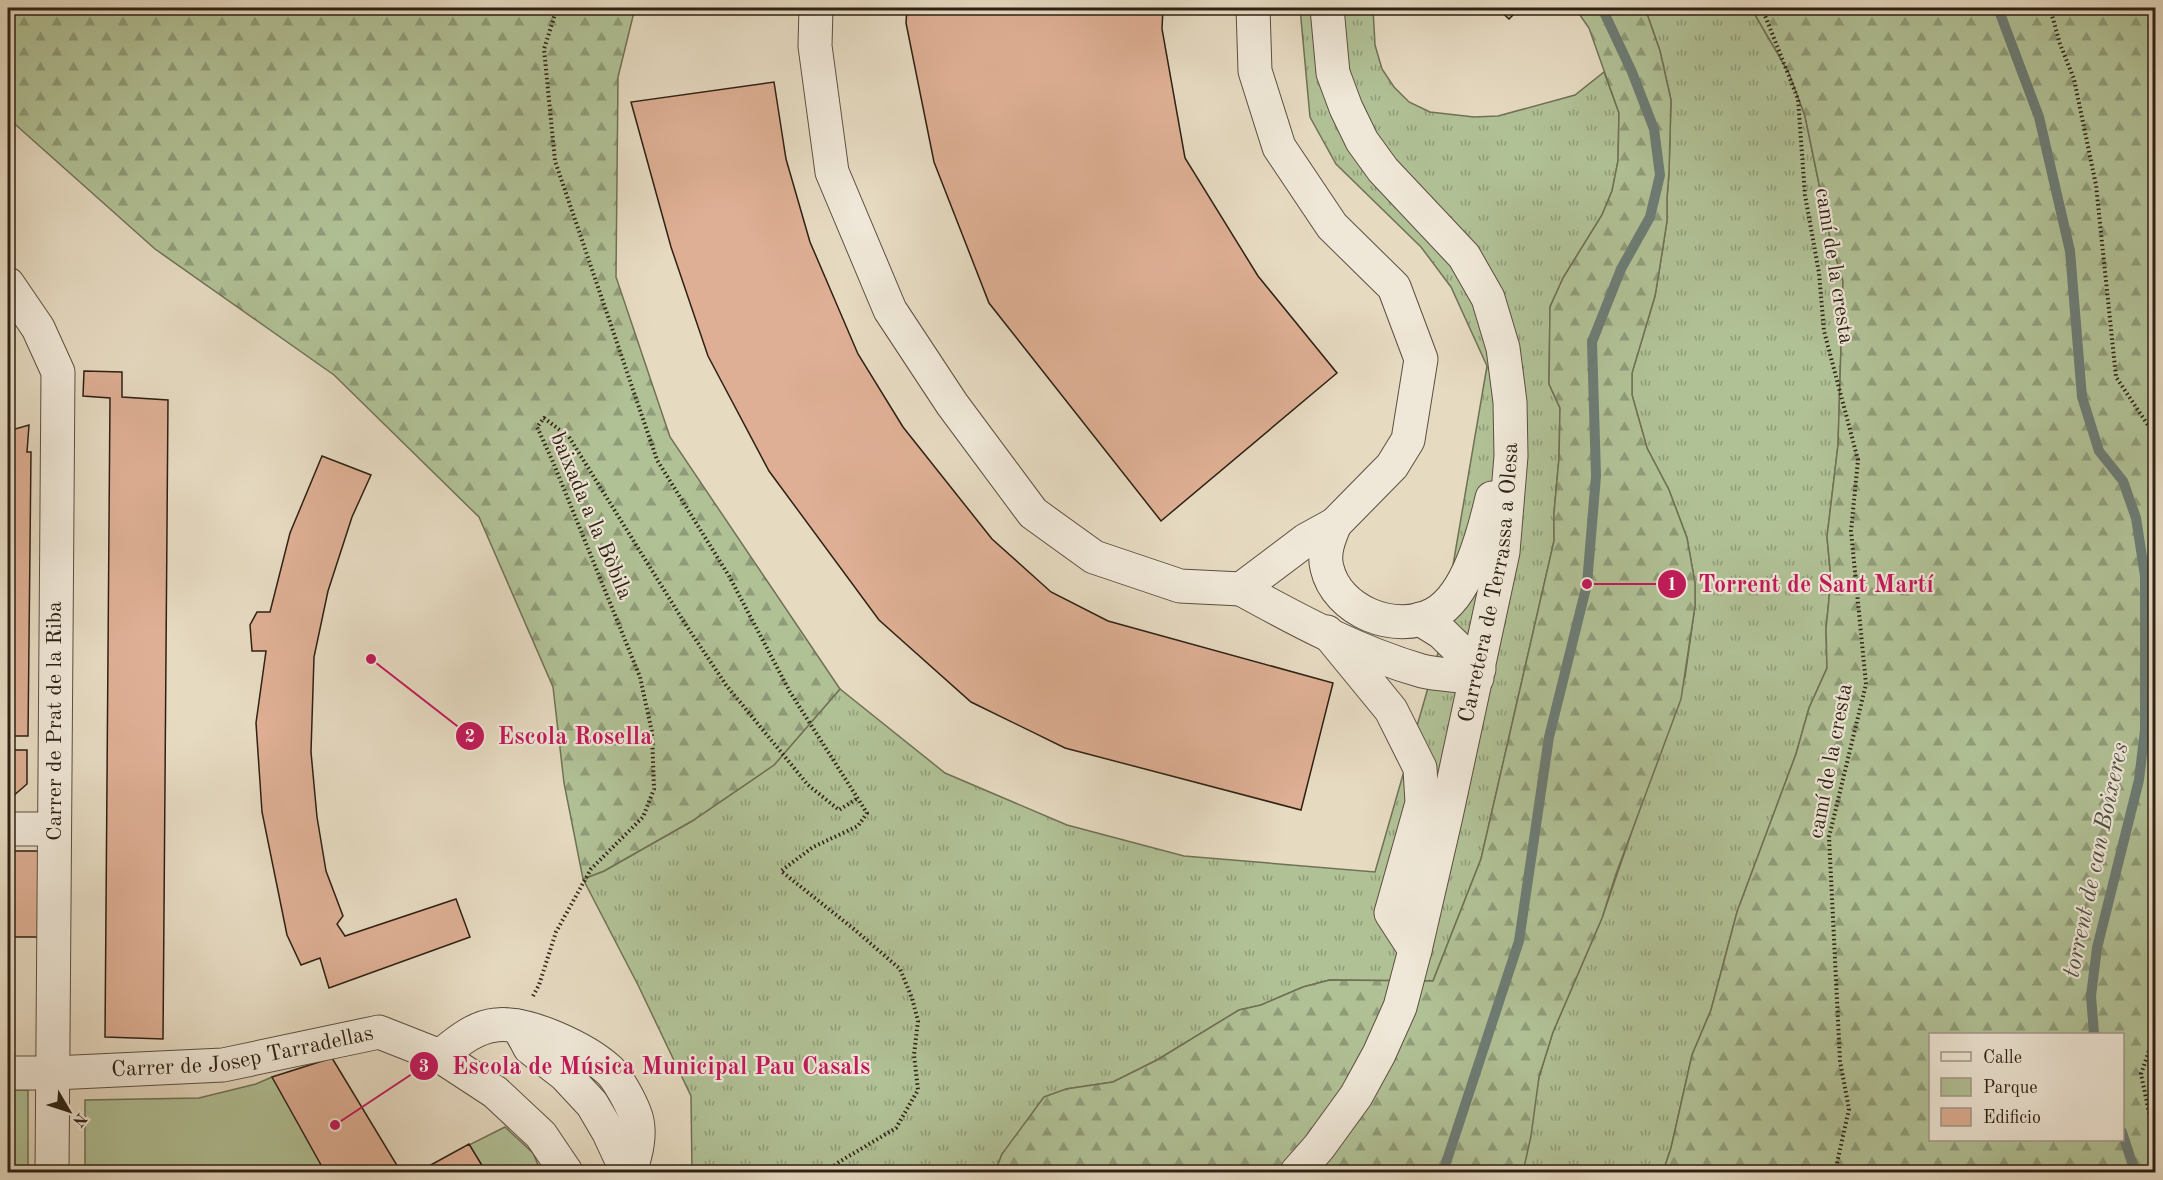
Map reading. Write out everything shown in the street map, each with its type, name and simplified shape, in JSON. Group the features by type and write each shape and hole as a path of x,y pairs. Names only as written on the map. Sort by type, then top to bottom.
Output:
{"street":[{"path":"816,8 815,46 832,172 890,310 952,404 1033,513 1094,557 1180,586 1241,589 1289,615 1370,653 1424,672 1478,674"},
{"path":"1241,589 1306,540 1335,524 1392,466 1408,440 1421,359 1394,287 1332,226 1279,147 1255,71 1254,8"},
{"name":"Carretera de Terrassa a Olesa","path":"1297,1173 1356,1096 1379,1054 1400,1007 1478,674 1503,552 1511,456 1510,402 1503,348 1488,298 1464,256 1383,170 1362,141 1333,73 1327,8"},
{"name":"Carrer de Prat de la Riba","path":"8,284 38,328 58,372 52,1173"},
{"path":"1335,524 1327,544 1326,567 1336,592 1357,610 1377,618 1402,621 1435,614 1453,596 1475,558 1493,494 1510,402"},
{"path":"1420,619 1441,632 1478,674"},
{"path":"1327,632 1391,710 1420,768 1422,803 1391,913 1415,950"},
{"path":"8,829 54,829"},
{"path":"440,1056 465,1036 495,1025 518,1026 552,1036 592,1056 612,1072 636,1115 638,1143 631,1171"},
{"name":"Carrer de Josep Tarradellas","path":"8,1073 223,1065 379,1032 440,1056 495,1092 541,1135 567,1173"}],"path":[{"path":"557,8 544,49 555,161 657,460 729,576 790,692 867,813 858,826 813,847 781,871 900,969 912,998 918,1021 914,1055 918,1090 896,1128 838,1162 826,1173"},
{"name":"camí de la cresta","path":"1762,8 1798,99 1805,195 1819,273 1824,331 1858,460 1851,531 1866,684 1829,837 1840,1061 1849,1108 1835,1173"},
{"path":"2050,8 2060,44 2074,79 2096,186 2116,376 2156,436"},
{"name":"baixada a la Bòbila","path":"518,1026 539,985 556,932 591,869 643,817 654,789 652,732 640,677 537,427 544,418 569,437 726,685 807,785 839,810 858,798"},
{"path":"2156,1030 2141,1074 2156,1146"}],"green space":[{"path":"8,8 635,8 618,77 616,277 670,437 840,689 774,765 692,821 604,871 583,879 564,783 553,687 479,517 334,375 155,249 8,118"},
{"path":"1300,8 1373,8 1375,45 1382,69 1394,87 1409,102 1430,112 1474,117 1498,116 1575,95 1604,72 1619,113 1618,161 1612,191 1602,215 1563,278 1550,307 1549,384 1560,408 1554,541 1481,859 1433,981 1329,980 1303,987 1261,1005 1239,1010 1157,1060 1113,1082 1066,1089 1002,1154 995,1172 692,1172 691,1096 638,985 583,879 604,871 692,821 774,765 840,689 945,773 1067,825 1184,856 1375,872 1438,653 1487,366 1451,287 1421,247 1336,164 1310,117"},
{"path":"1575,8 1645,8 1660,51 1671,100 1667,221 1655,296 1632,373 1632,395 1647,448 1669,490 1687,538 1695,583 1695,606 1681,699 1602,918 1553,1032 1539,1077 1531,1136 1523,1172 995,1172 1002,1154 1044,1097 1066,1089 1113,1082 1157,1060 1239,1010 1261,1005 1303,987 1330,980 1433,981 1481,859 1554,541 1560,408 1549,384 1550,307 1563,278 1602,215 1612,191 1618,161 1619,113 1589,28"},
{"path":"1645,8 1751,8 1789,73 1805,116 1831,242 1843,281 1838,445 1827,537 1831,579 1826,629 1827,668 1809,708 1796,754 1737,912 1711,1010 1692,1055 1671,1148 1663,1172 1523,1172 1539,1077 1553,1032 1602,918 1685,677 1695,606 1695,583 1687,538 1669,490 1647,448 1632,395 1632,373 1655,296 1659,272 1667,221 1669,173 1671,100 1660,51"},
{"path":"1751,8 2155,8 2155,1172 1663,1172 1671,1148 1692,1055 1711,1010 1737,912 1796,754 1809,708 1827,668 1826,629 1831,579 1827,537 1838,445 1843,281 1831,242 1805,116 1789,73"},
{"path":"272,1077 329,1172 85,1172 85,1100 199,1098 256,1084"},
{"path":"8,1090 28,1090 28,1172 8,1172"},
{"path":"505,1127 533,1153 541,1172 486,1172 469,1145"}],"building":[{"path":"907,8 1163,8 1162,29 1185,158 1258,276 1337,373 1161,521 989,303 934,162 906,23"},
{"path":"1497,8 1520,8 1509,19"},
{"path":"774,82 786,159 810,242 858,354 903,427 992,539 1051,592 1108,621 1333,683 1301,810 1065,748 971,702 879,620 769,471 708,356 671,247 631,102"},
{"path":"84,371 122,372 122,397 168,400 163,1039 105,1037 110,398 83,396"},
{"path":"29,425 27,452 31,452 28,736 8,736 8,431"},
{"path":"322,456 371,475 352,517 328,591 314,657 311,752 317,817 326,871 343,916 337,924 345,936 456,899 470,937 329,988 320,958 301,965 287,935 262,812 256,723 266,651 252,651 250,625 257,612 270,612 290,533"},
{"path":"8,750 27,750 27,784 12,797 8,797"},
{"path":"8,851 40,851 38,937 8,937"},
{"path":"8,989 10,989 9,1045 8,1045"},
{"path":"332,1058 401,1172 325,1172 272,1077"},
{"path":"469,1144 486,1172 418,1172"}],"waterway":[{"path":"1443,1172 1519,941 1549,737 1587,584 1596,476 1592,342 1621,269 1650,217 1660,175 1654,129 1632,72 1602,8"},
{"path":"1998,8 2039,117 2070,251 2082,397 2099,451 2123,481 2136,518 2145,576 2145,730 2139,780 2097,948 2091,996 2094,1033"},
{"name":"torrent de can Boixeres","path":"2124,1138 2135,1172"}],"place":[{"name":"Torrent de Sant Martí","path":"1587,584"},
{"name":"Escola Rosella","path":"371,659"},
{"name":"Escola de Música Municipal Pau Casals","path":"335,1125"}]}
